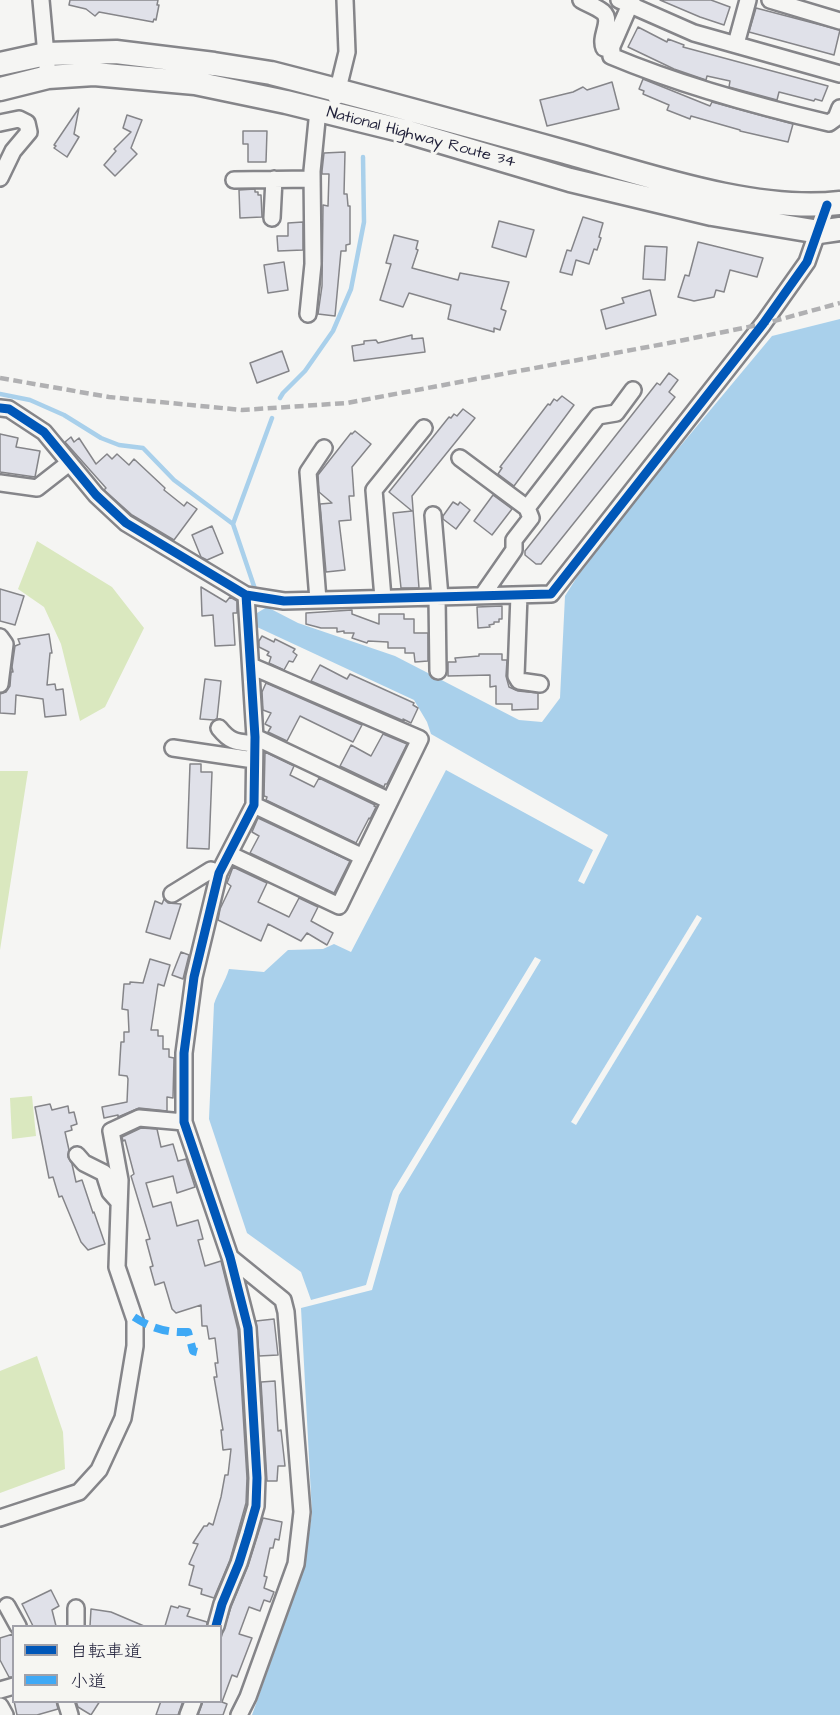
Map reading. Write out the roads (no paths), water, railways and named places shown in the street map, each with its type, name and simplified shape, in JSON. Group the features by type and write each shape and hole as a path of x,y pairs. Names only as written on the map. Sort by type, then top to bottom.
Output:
{"highway":[{"name":"National Highway Route 34","path":"0,64 46,54 116,52 271,73 697,189 774,203 833,204"},
{"name":"National Highway Route 34","path":"0,89 48,77 94,74 195,83 408,132 570,180 654,201 712,214 829,230"}],"street":[{"path":"41,0 48,77"},
{"path":"308,314 314,264 312,179 325,112 338,90 347,52 345,0"},
{"path":"581,0 604,12 607,20 602,42 604,48 612,51"},
{"path":"736,44 748,0"},
{"path":"770,0 840,21"},
{"path":"840,74 694,33 627,2 611,56 646,70 802,117 829,123 836,118 840,108"},
{"path":"0,123 19,119 27,123 29,132 13,151 0,178"},
{"path":"272,218 274,179"},
{"path":"234,180 312,179"},
{"path":"0,408 9,409 44,432 96,495 126,523 247,595 284,601 551,594 763,324 829,230 833,204"},
{"path":"527,508 598,416 616,412 633,390"},
{"path":"383,598 374,490 424,428"},
{"path":"318,600 308,472 324,448"},
{"path":"460,458 527,508 531,518 514,540 514,550 482,596"},
{"path":"0,483 37,488 69,462"},
{"path":"434,515 439,597 438,671"},
{"path":"216,1625 222,1604 239,1563 256,1506 257,1478 248,1328 230,1257 184,1122 184,1053 194,977 219,873 254,805 254,747 247,595"},
{"path":"519,595 516,676 519,681 540,684"},
{"path":"0,637 5,644 0,684"},
{"path":"229,854 339,906 420,740 250,666"},
{"path":"219,728 234,742 254,747 390,801"},
{"path":"173,748 254,747"},
{"path":"254,805 363,857"},
{"path":"171,894 211,870 219,873"},
{"path":"0,1518 79,1492 99,1470 123,1418 135,1346 135,1320 117,1267 120,1180 111,1131 139,1118 184,1122"},
{"path":"77,1155 84,1163 104,1173 110,1192 119,1202"},
{"path":"230,1257 283,1300 286,1312 302,1512 296,1564 248,1697 239,1715"},
{"path":"7,1606 17,1625"},
{"path":"76,1608 76,1625"},
{"path":"0,1706 5,1715"}],"water":[{"path":"840,319 840,1715 252,1715 303,1572 312,1514 301,1308 372,1290 399,1195 541,960 535,957 393,1191 366,1285 311,1300 301,1272 247,1233 209,1119 214,1004 229,969 264,972 288,950 323,949 334,944 351,952 446,770 593,850 578,881 584,884 608,835 431,734 414,700 257,627 257,613 267,607 298,623 395,656 519,720 542,722 560,698 565,596 577,577 642,492 772,336"}],"waterway":[{"path":"280,398 305,371 333,331 351,289 364,222 363,157"},
{"path":"0,394 30,400 64,415 101,438 119,445 143,448 174,480 233,524 256,592"},
{"path":"233,524 272,418"}],"railway":[{"path":"0,378 109,397 242,410 347,403 763,324 840,303"}]}
